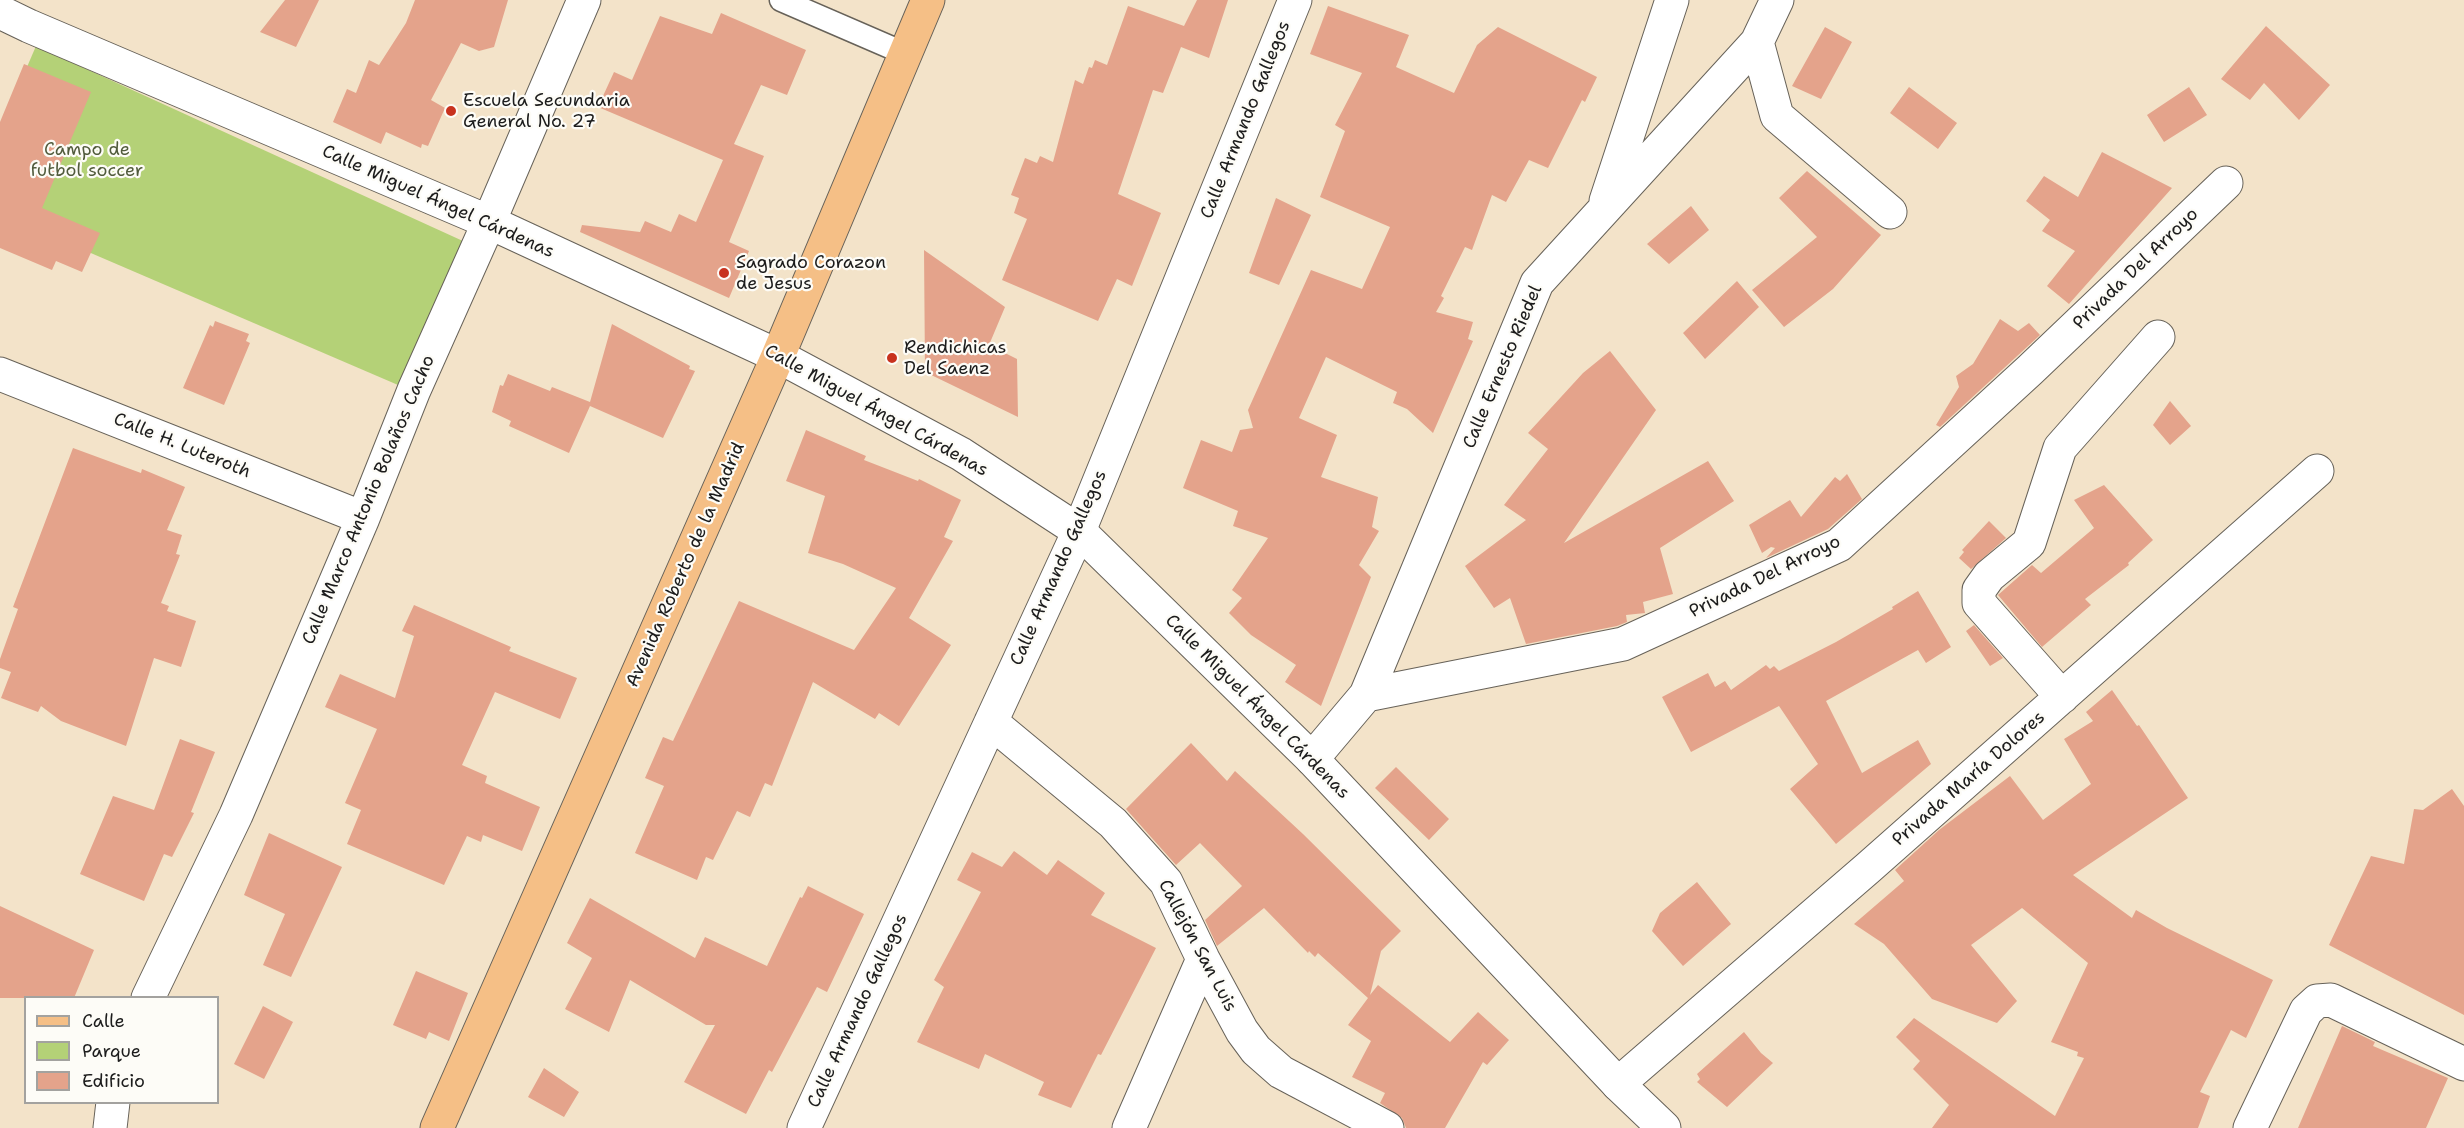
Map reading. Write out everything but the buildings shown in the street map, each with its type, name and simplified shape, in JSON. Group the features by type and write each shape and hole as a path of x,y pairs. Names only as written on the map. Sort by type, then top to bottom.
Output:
{"main road":[{"name":"Avenida Roberto de la Madrid","path":"437,1128 778,356 928,0"}],"street":[{"name":"Calle Marco Antonio Bolaños Cacho","path":"149,996 236,815 363,518 414,390 584,0"},
{"name":"Calle Armando Gallegos","path":"804,1128 1078,531 1295,0"},
{"path":"1602,212 1672,0"},
{"name":"Calle Ernesto Riedel","path":"1366,695 1537,283 1757,42 1777,0"},
{"name":"Calle Miguel Ángel Cárdenas","path":"0,12 489,222 778,356 961,454 1078,531 1312,759 1618,1084 1664,1128"},
{"path":"1757,42 1777,116 1890,212"},
{"name":"Privada Del Arroyo","path":"1366,695 1623,644 1839,545 2030,370 2226,183"},
{"path":"2062,697 1979,603 1979,590 1989,576 2029,543 2060,448 2158,337"},
{"name":"Calle H. Luteroth","path":"0,374 363,518"},
{"name":"Privada María Dolores","path":"1618,1084 2317,471"},
{"path":"1312,759 1366,695"},
{"name":"Callejón San Luis","path":"990,722 1113,824 1166,882 1203,959 1242,1030 1256,1050 1281,1072 1387,1128"},
{"path":"1129,1128 1203,959"},
{"path":"2250,1128 2306,1011 2317,1001 2331,1000 2464,1064"},
{"path":"110,1128 113,1104"}],"lane":[{"path":"781,0 906,54"}],"green space":[{"name":"Campo de futbol soccer","path":"36,46 476,247 412,391 0,214 0,130"}],"place":[{"name":"Escuela Secundaria General No. 27","path":"451,111"},
{"name":"Sagrado Corazon de Jesus","path":"724,273"},
{"name":"Rendichicas Del Saenz","path":"892,358"}]}
